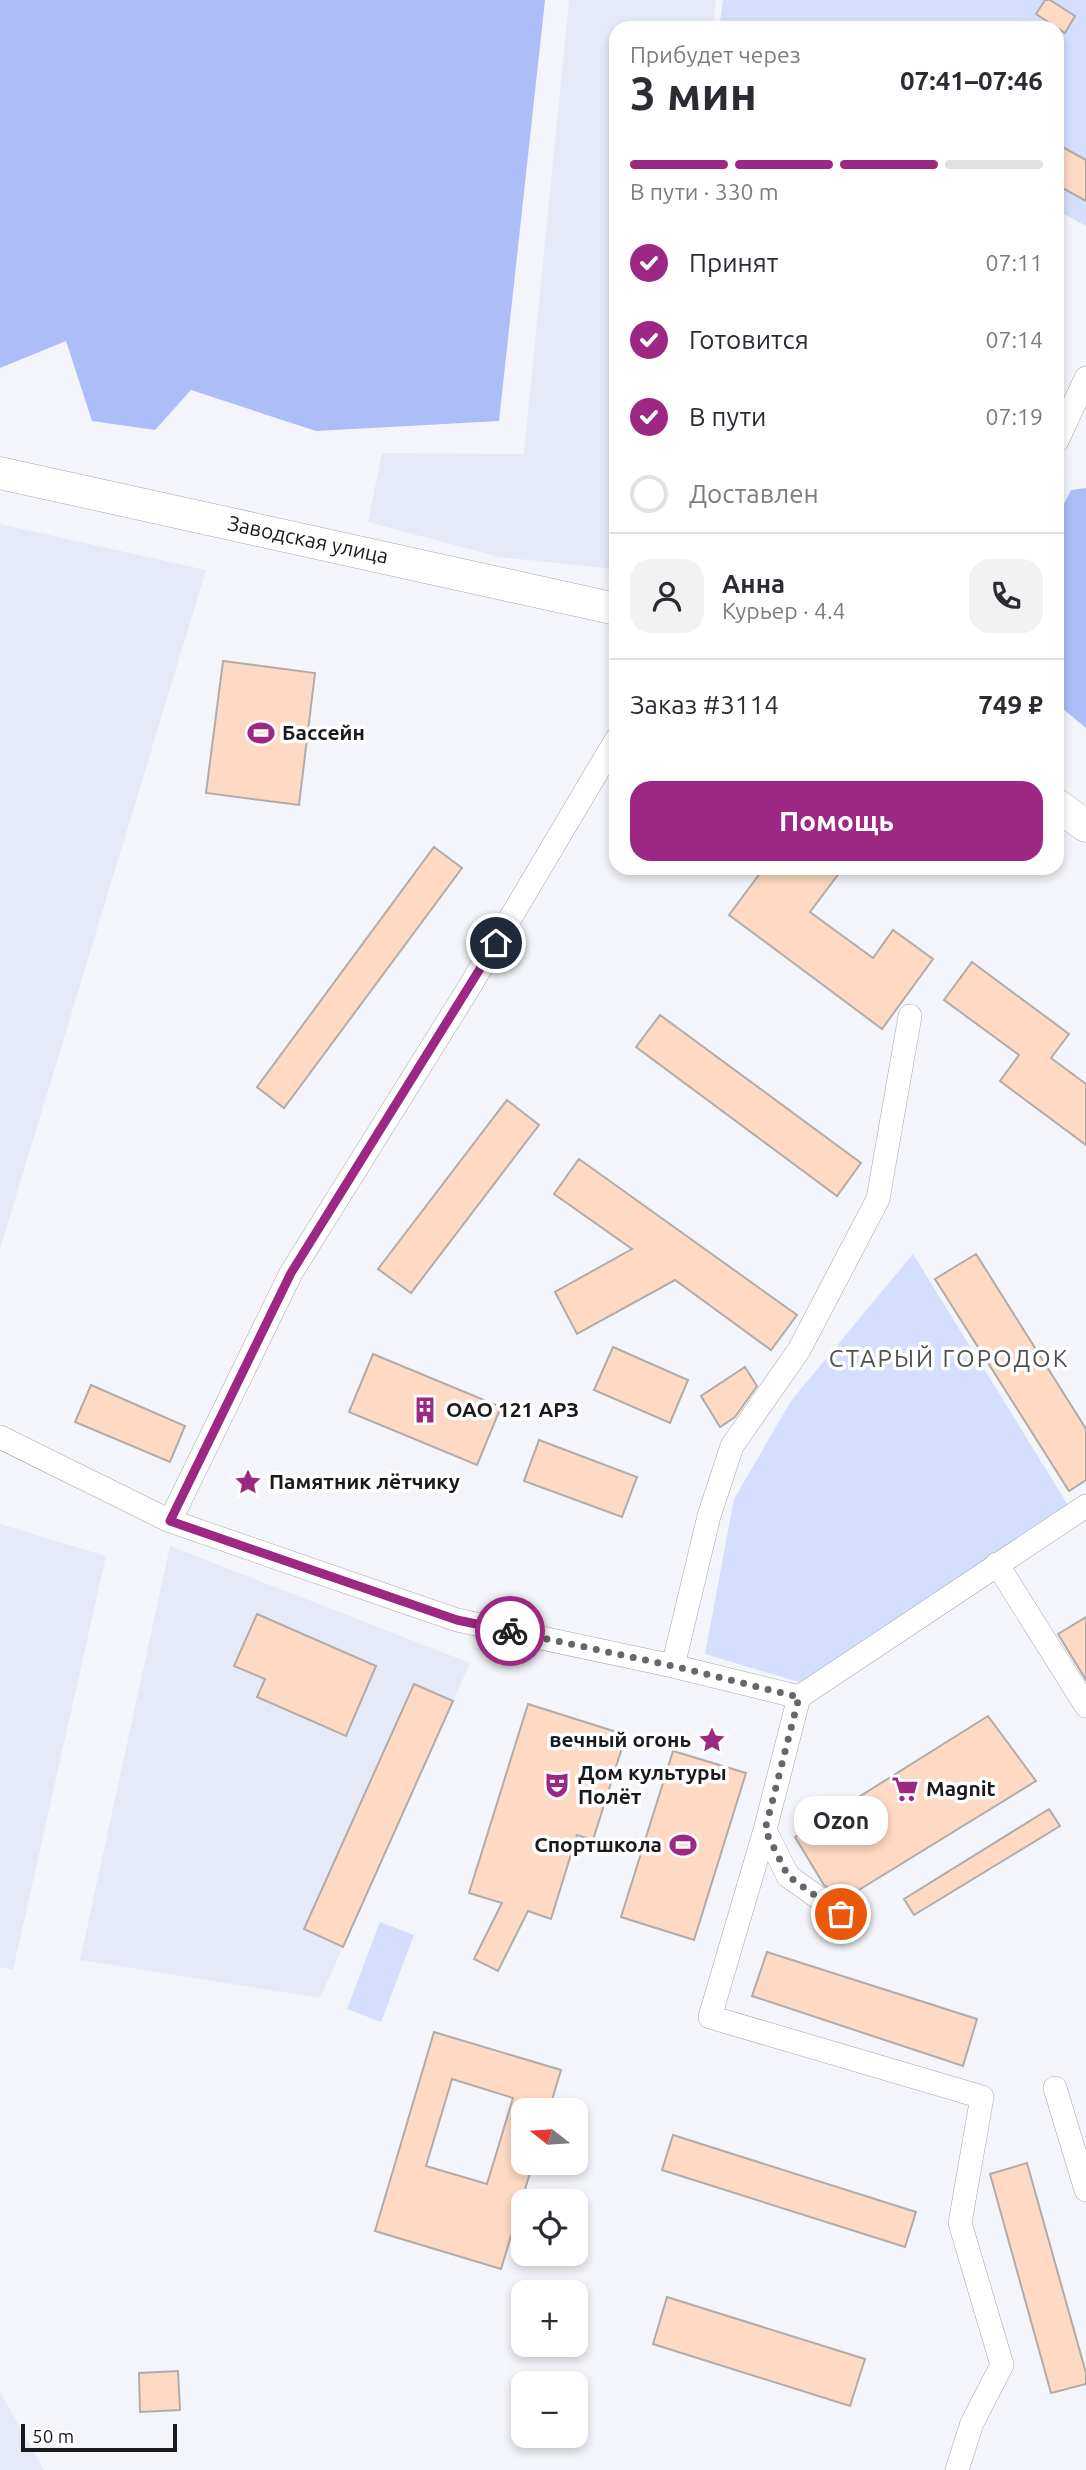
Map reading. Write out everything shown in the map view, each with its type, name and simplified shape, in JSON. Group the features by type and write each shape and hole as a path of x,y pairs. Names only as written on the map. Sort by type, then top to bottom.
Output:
{"main road":[{"name":"Заводская улица","path":"0,473 609,607"},
{"path":"1064,811 1086,826"}],"street":[{"path":"1064,426 1086,378"},
{"path":"170,1521 291,1273 470,986 609,752"},
{"path":"673,1666 709,1516 732,1446 799,1350 878,1199 910,1016"},
{"path":"0,1437 170,1521 457,1620 673,1666 799,1697"},
{"path":"957,2470 972,2423 1002,2365 960,2222 982,2097 710,2017 765,1830 799,1697 1086,1506"},
{"path":"997,1564 1086,1706"},
{"path":"765,1830 788,1876 841,1914"},
{"path":"1055,2088 1086,2190"}],"shaded area":[{"path":"0,0 545,0 499,421 316,431 191,390 155,430 92,421 66,341 0,368"},
{"path":"569,0 716,0 714,21 609,21 609,568 499,557 368,522 382,453 524,454"},
{"path":"723,0 1086,0 1086,226 1064,214 1064,21 720,21"},
{"path":"1086,488 1086,728 1064,710 1064,504 1071,490"},
{"path":"0,524 206,570 0,1249"},
{"path":"913,1254 1068,1505 802,1683 705,1654 734,1499 791,1401"},
{"path":"0,1524 106,1556 13,1970 0,1967"},
{"path":"170,1546 470,1663 320,1998 80,1960"},
{"path":"380,1922 414,1935 381,2022 347,2009"},
{"path":"0,2392 44,2470 0,2470"}],"building":[{"path":"1045,0 1050,0 1075,16 1065,33 1064,21 1047,21 1036,14"},
{"path":"1064,148 1086,160 1086,201 1064,189"},
{"name":"Бассейн","path":"223,661 315,673 299,805 206,793"},
{"path":"434,847 462,868 284,1108 257,1087"},
{"path":"759,875 838,875 810,912 873,958 893,930 933,959 882,1029 729,915"},
{"path":"972,962 1069,1034 1051,1058 1086,1084 1086,1145 1000,1081 1019,1055 944,1000"},
{"path":"660,1015 861,1163 837,1196 636,1047"},
{"path":"507,1100 539,1125 411,1293 378,1269"},
{"path":"579,1159 797,1315 771,1350 675,1280 577,1334 555,1292 632,1249 554,1194"},
{"path":"976,1254 1086,1429 1086,1480 1069,1491 935,1279"},
{"path":"613,1347 688,1380 670,1423 594,1390"},
{"name":"OAO 121 АРЗ","path":"373,1354 501,1407 477,1465 349,1412"},
{"path":"745,1367 757,1386 735,1417 720,1427 701,1396"},
{"path":"91,1385 185,1426 170,1462 75,1422"},
{"path":"539,1440 637,1477 622,1517 524,1481"},
{"path":"257,1614 376,1666 346,1736 257,1697 265,1679 234,1666"},
{"path":"1086,1617 1086,1680 1058,1634"},
{"path":"414,1684 453,1701 343,1947 304,1929"},
{"name":"Дом культуры Полёт","path":"528,1704 626,1735 593,1840 577,1835 551,1919 528,1911 498,1971 474,1959 502,1903 469,1893"},
{"path":"988,1716 1036,1781 844,1899 824,1885 795,1837"},
{"name":"Спортшкола","path":"673,1751 746,1773 694,1940 621,1917"},
{"path":"1049,1809 1060,1826 914,1915 904,1899"},
{"path":"767,1952 977,2019 963,2066 752,1996"},
{"path":"434,2032 561,2070 553,2098 513,2098 452,2079 426,2166 487,2184 511,2105 511,2175 529,2175 525,2189 511,2189 511,2236 501,2269 375,2231"},
{"path":"673,2135 916,2212 905,2247 662,2170"},
{"path":"1027,2163 1086,2373 1086,2384 1051,2393 990,2174"},
{"path":"667,2297 865,2359 850,2406 653,2344"},
{"path":"178,2371 180,2410 140,2412 139,2373"}],"way so far":[{"path":"510,1631 673,1666 799,1697 765,1830 788,1876 841,1914"}],"place":[{"name":"Бассейн","path":"261,733"},
{"name":"OAO 121 АРЗ","path":"425,1410"},
{"name":"Памятник лётчику","path":"248,1482"},
{"name":"вечный огонь","path":"712,1740"},
{"name":"Дом культуры Полёт","path":"557,1785"},
{"name":"Magnit","path":"905,1789"},
{"name":"Спортшкола","path":"683,1845"},
{"name":"Ozon","path":"841,1914"}],"district":[{"name":"СТАРЫЙ ГОРОДОК","path":"949,1359"}],"route":[{"path":"496,943 291,1273 170,1521 457,1620 510,1631"}]}
